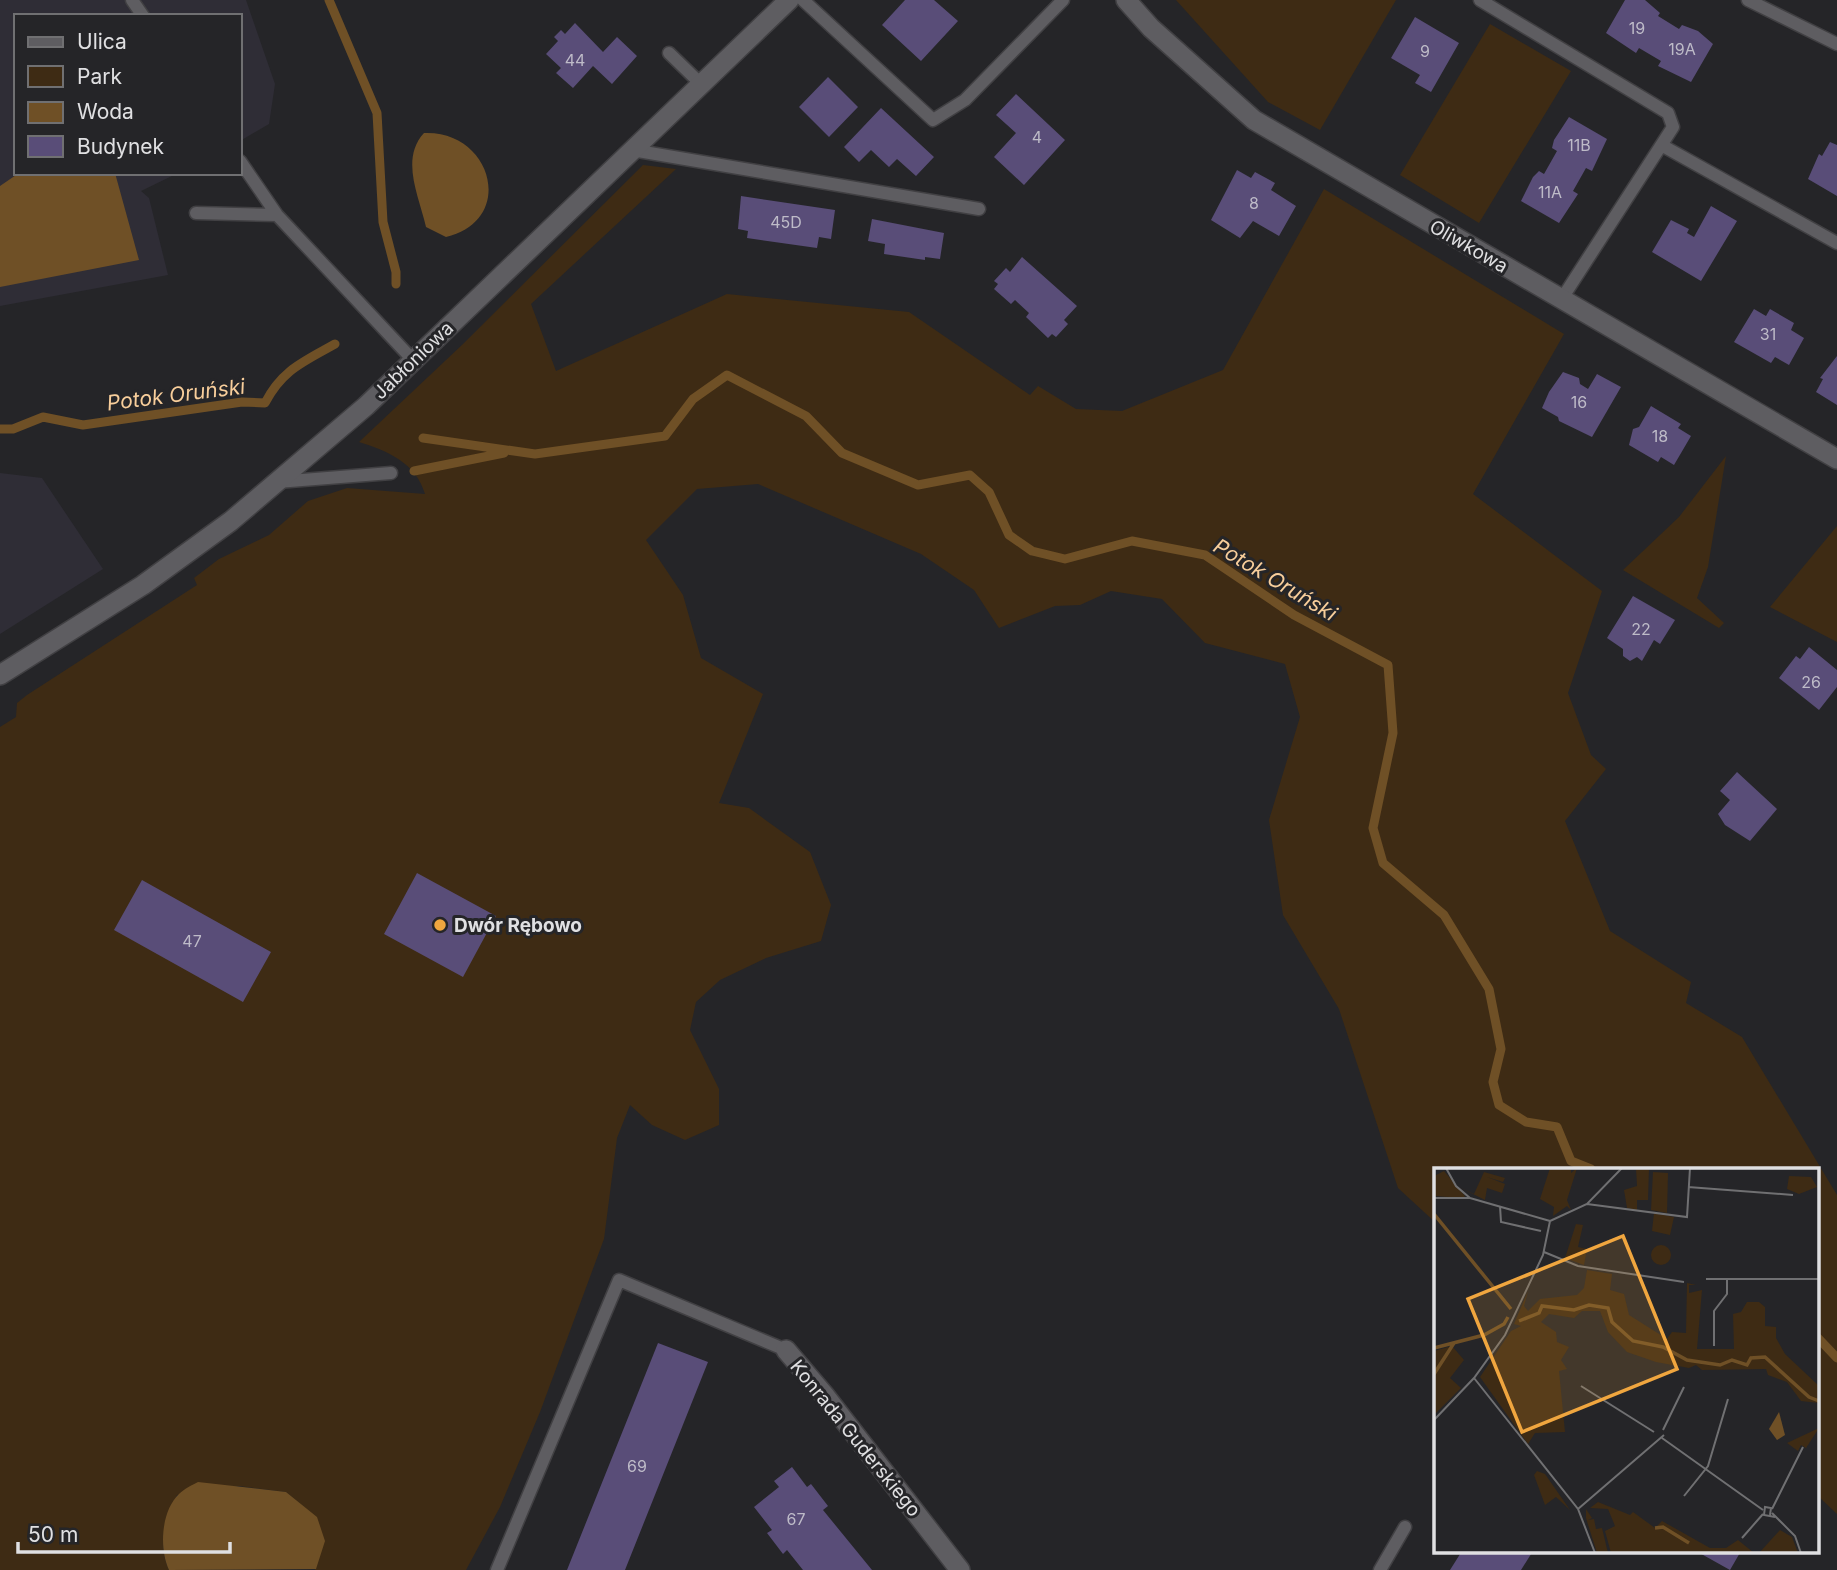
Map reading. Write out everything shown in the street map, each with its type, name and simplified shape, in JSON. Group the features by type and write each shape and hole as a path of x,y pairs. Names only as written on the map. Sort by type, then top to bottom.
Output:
{"street":[{"name":"Jabłoniowa","path":"0,675 143,585 231,521 366,406 789,0"},
{"name":"Oliwkowa","path":"1126,0 1152,28 1254,120 1837,458"},
{"name":"Konrada Guderskiego","path":"786,1350 826,1397 960,1570"}],"lane":[{"path":"803,0 933,120 965,100 1063,0"},
{"path":"1480,0 1668,113 1673,127 1561,300"},
{"path":"1748,0 1837,44"},
{"path":"669,53 701,84"},
{"path":"1663,146 1837,243"},
{"path":"632,150 979,209"},
{"path":"242,164 277,215 413,360"},
{"path":"196,213 277,215"},
{"path":"276,482 391,473"},
{"name":"Konrada Guderskiego","path":"497,1570 619,1280 786,1350"},
{"path":"1380,1570 1405,1527"}],"shaded area":[{"path":"0,0 246,0 275,84 269,124 242,140 242,14 14,14 14,175 174,175 141,191 149,198 168,275 0,306"},
{"path":"0,473 42,478 103,569 0,634"}],"green space":[{"path":"1176,0 1396,0 1320,130 1268,102"},
{"path":"1490,24 1571,71 1479,223 1400,175"},
{"path":"643,165 676,169 531,304 556,371 727,294 909,312 1030,395 1038,386 1076,409 1122,411 1223,370 1324,189 1564,334 1473,494 1602,591 1568,693 1591,755 1606,769 1565,821 1610,931 1691,982 1686,1003 1742,1037 1837,1195 1837,1514 1820,1498 1820,1168 1434,1168 1434,1221 1398,1188 1339,1009 1283,915 1269,820 1300,717 1285,664 1205,643 1162,599 1111,591 1080,605 1055,606 999,628 974,590 921,554 758,484 697,489 646,540 683,595 701,658 763,694 719,803 749,808 810,852 831,905 821,941 766,958 720,980 696,1002 690,1030 719,1089 719,1125 685,1140 652,1125 630,1105 617,1138 604,1239 540,1412 500,1507 466,1570 315,1570 317,1518 286,1492 239,1486 177,1495 169,1513 163,1541 169,1570 0,1570 0,727 16,717 17,703 27,695 197,585 194,578 219,559 269,535 308,501 347,488 425,494 421,483 408,466 390,454 359,442 463,344"},
{"path":"1726,456 1708,567 1697,598 1724,623 1719,628 1623,570 1679,517"},
{"path":"1837,526 1837,642 1770,607"}],"water":[{"path":"424,133 447,136 466,146 480,160 487,178 488,196 482,213 468,228 446,237 426,227 413,178 413,154"},
{"path":"16,175 116,175 139,260 0,287 0,186"},
{"path":"198,1482 286,1492 317,1517 325,1541 316,1569 169,1570 163,1541 168,1510 179,1494"}],"building":[{"path":"905,0 934,0 958,21 921,61 882,25"},
{"path":"1625,0 1645,0 1660,13 1658,16 1679,29 1682,25 1698,31 1713,44 1691,82 1658,66 1661,61 1639,48 1636,53 1606,33"},
{"path":"1415,17 1459,43 1431,92 1415,83 1420,75 1391,58"},
{"path":"575,23 603,52 617,37 637,56 612,84 593,66 573,88 556,73 561,68 546,54 558,41 554,37 561,30 565,34"},
{"path":"828,77 858,107 829,137 799,107"},
{"path":"1016,94 1065,140 1024,185 994,157 1016,133 996,115"},
{"path":"881,108 934,157 916,176 897,159 889,167 871,150 859,162 844,147"},
{"path":"1569,117 1607,139 1592,171 1586,168 1573,191 1578,194 1559,223 1521,201 1533,177 1539,171 1544,174 1557,151 1552,148 1554,140"},
{"path":"1830,142 1837,145 1837,196 1808,179 1819,154 1822,156"},
{"path":"1237,170 1251,178 1255,172 1275,183 1271,190 1296,206 1279,236 1253,221 1240,238 1211,220"},
{"path":"741,196 835,210 831,239 819,237 817,248 747,238 748,231 738,229"},
{"path":"1711,206 1737,221 1701,281 1652,252 1671,220 1689,229 1687,233 1694,237"},
{"path":"872,219 944,233 940,259 925,257 925,260 884,254 885,244 868,241"},
{"path":"1022,257 1077,306 1064,320 1068,324 1056,337 1052,334 1048,338 1026,317 1029,313 1015,300 1011,304 994,289 998,284 994,281 1006,268 1010,272"},
{"path":"1754,309 1766,316 1770,309 1794,323 1791,330 1804,338 1789,365 1775,357 1771,363 1734,342"},
{"path":"1837,356 1837,405 1816,392 1823,379 1820,378"},
{"path":"1563,372 1579,378 1580,384 1588,389 1597,374 1621,387 1592,437 1559,421 1558,417 1542,408"},
{"path":"1651,406 1681,424 1678,428 1691,436 1674,465 1661,457 1658,462 1629,445 1633,429 1639,427"},
{"path":"1633,596 1675,620 1660,644 1654,640 1642,661 1637,657 1630,661 1623,656 1623,649 1607,638"},
{"path":"1809,647 1837,670 1837,687 1819,710 1779,678 1796,656 1800,659"},
{"path":"1737,772 1777,809 1750,841 1725,825 1718,814 1730,800 1720,791"},
{"name":"Dwór Rębowo","path":"417,873 496,916 463,977 384,934"},
{"path":"142,880 271,952 243,1002 114,930"},
{"path":"658,1343 708,1362 625,1570 567,1570"},
{"path":"792,1467 807,1487 811,1484 828,1506 823,1510 872,1570 803,1570 787,1550 783,1554 767,1533 772,1530 754,1507 779,1487 774,1481"},
{"path":"1461,1552 1532,1552 1521,1570 1450,1570"},
{"path":"1698,1552 1740,1552 1730,1570"}],"waterway":[{"path":"329,0 377,113 383,222 396,272 396,284"},
{"name":"Potok Oruński","path":"0,429 13,429 43,417 83,425 242,402 265,403 286,375 335,344"},
{"name":"Potok Oruński","path":"423,438 535,454 665,436 693,399 727,375 806,416 842,453 918,485 970,475 989,492 1009,535 1032,551 1065,559 1132,541 1205,555 1294,615 1388,665 1393,733 1373,828 1383,863 1444,915 1489,989 1501,1049 1493,1082 1499,1105 1526,1122 1557,1127 1571,1161 1588,1168"},
{"path":"414,471 504,453"},
{"name":"Potok Oruński","path":"1820,1340 1837,1358"}],"place":[{"name":"Dwór Rębowo","path":"440,925"}]}
